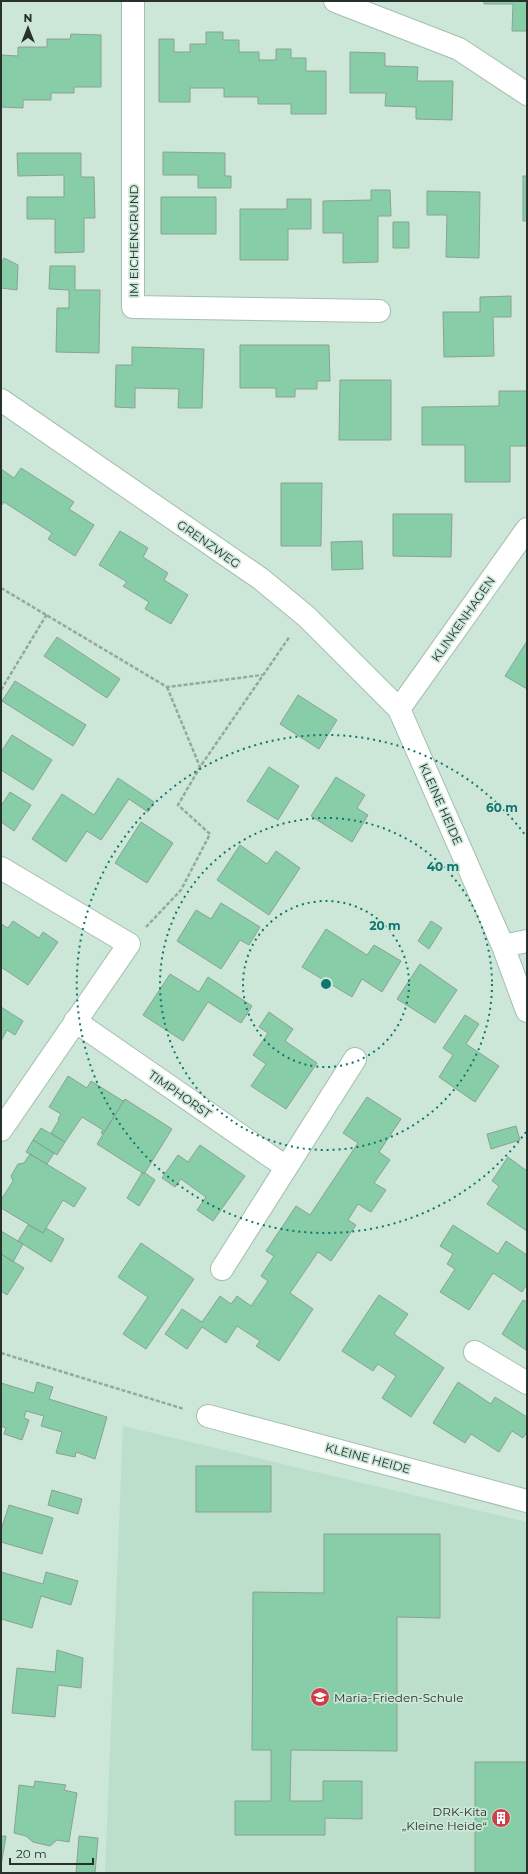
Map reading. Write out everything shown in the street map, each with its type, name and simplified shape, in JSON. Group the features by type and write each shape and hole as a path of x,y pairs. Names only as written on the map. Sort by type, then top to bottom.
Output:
{"street":[{"name":"IM EICHENGRUND","path":"132,1 132,307 379,311"},
{"path":"335,1 459,49 527,94"},
{"name":"GRENZWEG","path":"1,400 261,579 307,617 399,709"},
{"name":"KLINKENHAGEN","path":"399,709 527,529"},
{"name":"KLEINE HEIDE","path":"399,709 503,946 527,1011"},
{"path":"1,868 128,944 1,1130"},
{"path":"503,946 527,941"},
{"name":"TIMPHORST","path":"75,1021 286,1166"},
{"path":"222,1269 355,1059"},
{"path":"475,1352 527,1384"},
{"name":"KLEINE HEIDE","path":"208,1416 527,1501"}],"path":[{"path":"1,588 47,614 167,687 200,767"},
{"path":"1,690 47,614"},
{"path":"128,944 181,890 210,834 178,805 200,767 289,637 307,617"},
{"path":"167,687 263,675"},
{"path":"1,1352 173,1407 208,1416"}],"shaded area":[{"name":"Maria-Frieden-Schule","path":"123,1426 527,1522 527,1873 105,1873"}],"building":[{"path":"484,1 527,1 527,31 512,31 513,4 484,4"},
{"path":"206,32 223,32 223,40 239,40 239,52 259,52 259,60 276,60 276,49 291,49 291,58 306,58 306,71 326,71 326,114 291,114 291,104 258,104 258,97 224,97 224,88 190,88 190,102 159,102 159,39 174,39 174,52 190,52 190,44 206,44"},
{"path":"71,34 101,35 101,87 74,87 74,93 51,93 51,100 23,100 23,108 1,107 1,55 18,56 18,47 47,47 47,39 70,39"},
{"path":"350,52 385,53 385,66 418,67 417,81 453,81 452,120 416,119 416,107 385,106 386,93 350,93"},
{"path":"163,152 225,153 225,176 231,176 231,188 198,188 198,175 163,175"},
{"path":"17,153 81,153 81,177 94,177 95,218 84,218 84,252 55,253 55,219 27,219 27,197 64,197 64,175 18,176"},
{"path":"523,176 527,176 527,221 523,221"},
{"path":"371,190 390,190 391,216 378,216 378,262 343,263 343,233 323,233 323,201 371,200"},
{"path":"427,191 480,192 479,258 446,257 447,215 427,215"},
{"path":"161,197 216,197 216,234 161,234"},
{"path":"287,199 311,199 311,229 288,229 288,260 240,260 240,209 287,209"},
{"path":"393,222 409,222 409,248 393,248"},
{"path":"4,258 18,265 17,290 1,288 1,264"},
{"path":"50,266 75,266 75,290 100,290 99,353 56,352 57,308 69,308 69,290 49,289"},
{"path":"511,296 511,317 493,317 494,356 444,357 443,312 480,312 480,297"},
{"path":"240,345 329,345 330,381 317,381 317,389 295,389 295,397 276,397 276,388 240,388"},
{"path":"132,347 204,349 202,408 178,408 179,389 135,388 135,408 115,407 116,365 132,365"},
{"path":"340,380 391,380 391,440 339,440"},
{"path":"499,391 527,391 527,446 510,446 510,482 465,482 465,445 422,445 422,407 499,406"},
{"path":"21,468 74,502 69,509 94,525 75,556 48,539 52,533 4,502 1,506 1,469 14,478"},
{"path":"281,483 322,483 321,546 281,546"},
{"path":"393,514 452,514 451,557 393,556"},
{"path":"120,531 148,548 143,557 168,573 164,580 188,595 171,624 145,609 149,602 123,586 127,582 99,565"},
{"path":"362,541 363,569 332,570 331,542"},
{"path":"57,637 120,679 107,698 44,656"},
{"path":"527,641 527,689 505,676"},
{"path":"15,681 86,725 73,746 2,701"},
{"path":"298,695 337,720 319,749 280,724"},
{"path":"12,735 52,760 33,790 1,770 1,752"},
{"path":"269,767 299,786 278,820 247,801"},
{"path":"336,777 365,795 357,808 368,815 352,842 311,816"},
{"path":"118,778 154,802 148,812 129,799 101,840 87,831 66,862 32,839 62,794 94,815"},
{"path":"10,792 31,805 14,831 1,822 1,806"},
{"path":"141,822 173,843 147,883 115,863"},
{"path":"240,845 267,864 276,851 300,868 269,915 217,880"},
{"path":"221,903 260,927 249,945 240,940 221,969 177,941 196,910 211,919"},
{"path":"13,921 39,938 43,932 58,942 28,985 1,967 1,924 8,928"},
{"path":"431,921 442,928 429,949 418,941"},
{"path":"326,929 367,955 374,945 401,961 382,992 362,979 352,997 302,967"},
{"path":"420,964 457,990 435,1023 397,999"},
{"path":"170,974 199,992 208,977 252,1006 241,1023 208,1002 183,1041 143,1015"},
{"path":"1,1007 23,1021 15,1035 7,1030 1,1041"},
{"path":"269,1012 293,1029 285,1041 317,1063 286,1109 251,1086 266,1064 253,1055 268,1033 259,1027"},
{"path":"465,1015 479,1024 466,1044 499,1066 475,1102 439,1077 453,1055 443,1048"},
{"path":"68,1076 87,1088 91,1081 123,1101 125,1099 103,1134 101,1133 103,1130 82,1117 65,1142 51,1133 61,1114 49,1107"},
{"path":"367,1097 401,1119 379,1152 390,1160 374,1183 386,1190 371,1212 358,1204 348,1220 356,1225 331,1261 318,1252 290,1293 313,1309 279,1361 256,1346 260,1341 237,1326 226,1343 202,1327 187,1349 165,1334 182,1309 202,1322 220,1296 231,1304 237,1296 251,1306 268,1281 261,1276 274,1256 266,1251 296,1206 310,1215 358,1143 343,1133"},
{"path":"125,1099 172,1129 144,1174 97,1144"},
{"path":"516,1126 520,1140 491,1149 487,1134"},
{"path":"41,1128 65,1142 57,1155 33,1140"},
{"path":"33,1140 54,1153 47,1164 26,1152"},
{"path":"200,1145 245,1176 213,1221 197,1210 206,1197 181,1179 175,1187 162,1178 178,1155 188,1162"},
{"path":"30,1154 86,1188 74,1207 63,1200 43,1233 1,1208 1,1200 13,1181 11,1176 18,1164 24,1163"},
{"path":"508,1157 527,1171 527,1231 487,1204 499,1186 492,1181"},
{"path":"142,1173 145,1173 155,1180 139,1206 127,1198"},
{"path":"28,1225 43,1233 46,1228 64,1239 51,1262 18,1241"},
{"path":"453,1225 498,1254 506,1241 527,1255 527,1284 522,1292 493,1273 469,1310 440,1292 455,1269 447,1264 453,1254 440,1246"},
{"path":"1,1231 23,1244 13,1262 1,1254"},
{"path":"141,1243 194,1279 146,1349 123,1334 148,1297 118,1277"},
{"path":"1,1254 24,1268 7,1295 1,1291"},
{"path":"379,1295 408,1314 394,1334 444,1368 411,1417 382,1398 396,1376 378,1364 373,1371 342,1351"},
{"path":"523,1300 527,1302 526,1350 502,1334"},
{"path":"37,1382 53,1387 49,1399 107,1417 95,1459 76,1452 75,1457 56,1453 62,1432 41,1426 44,1416 26,1411 24,1418 29,1420 22,1440 4,1434 6,1428 1,1426 1,1383 34,1393"},
{"path":"458,1382 491,1404 495,1397 527,1417 527,1432 523,1438 512,1431 499,1452 471,1434 465,1443 433,1423"},
{"path":"196,1466 271,1466 271,1512 196,1512"},
{"path":"52,1490 82,1499 78,1514 48,1505"},
{"path":"9,1505 53,1518 42,1554 1,1542 1,1530"},
{"path":"324,1534 440,1534 440,1618 397,1617 397,1751 291,1750 290,1801 323,1801 323,1781 362,1781 362,1819 325,1818 325,1835 235,1835 235,1801 271,1801 271,1750 252,1750 253,1592 324,1593"},
{"path":"1,1572 43,1584 46,1572 78,1581 71,1605 41,1596 32,1628 1,1619"},
{"path":"57,1650 83,1658 81,1688 58,1685 55,1717 12,1713 17,1668 55,1672"},
{"name":"DRK-Kita „Kleine Heide“","path":"475,1762 527,1762 527,1873 475,1873"},
{"path":"35,1781 66,1785 64,1790 77,1793 69,1842 57,1840 50,1846 33,1842 26,1836 14,1833 19,1785 34,1787"},
{"path":"1,1836 6,1836 1,1866"},
{"path":"79,1836 98,1838 95,1873 76,1873"}],"place":[{"name":"Maria-Frieden-Schule","path":"320,1697"},
{"name":"DRK-Kita „Kleine Heide“","path":"501,1818"}]}
